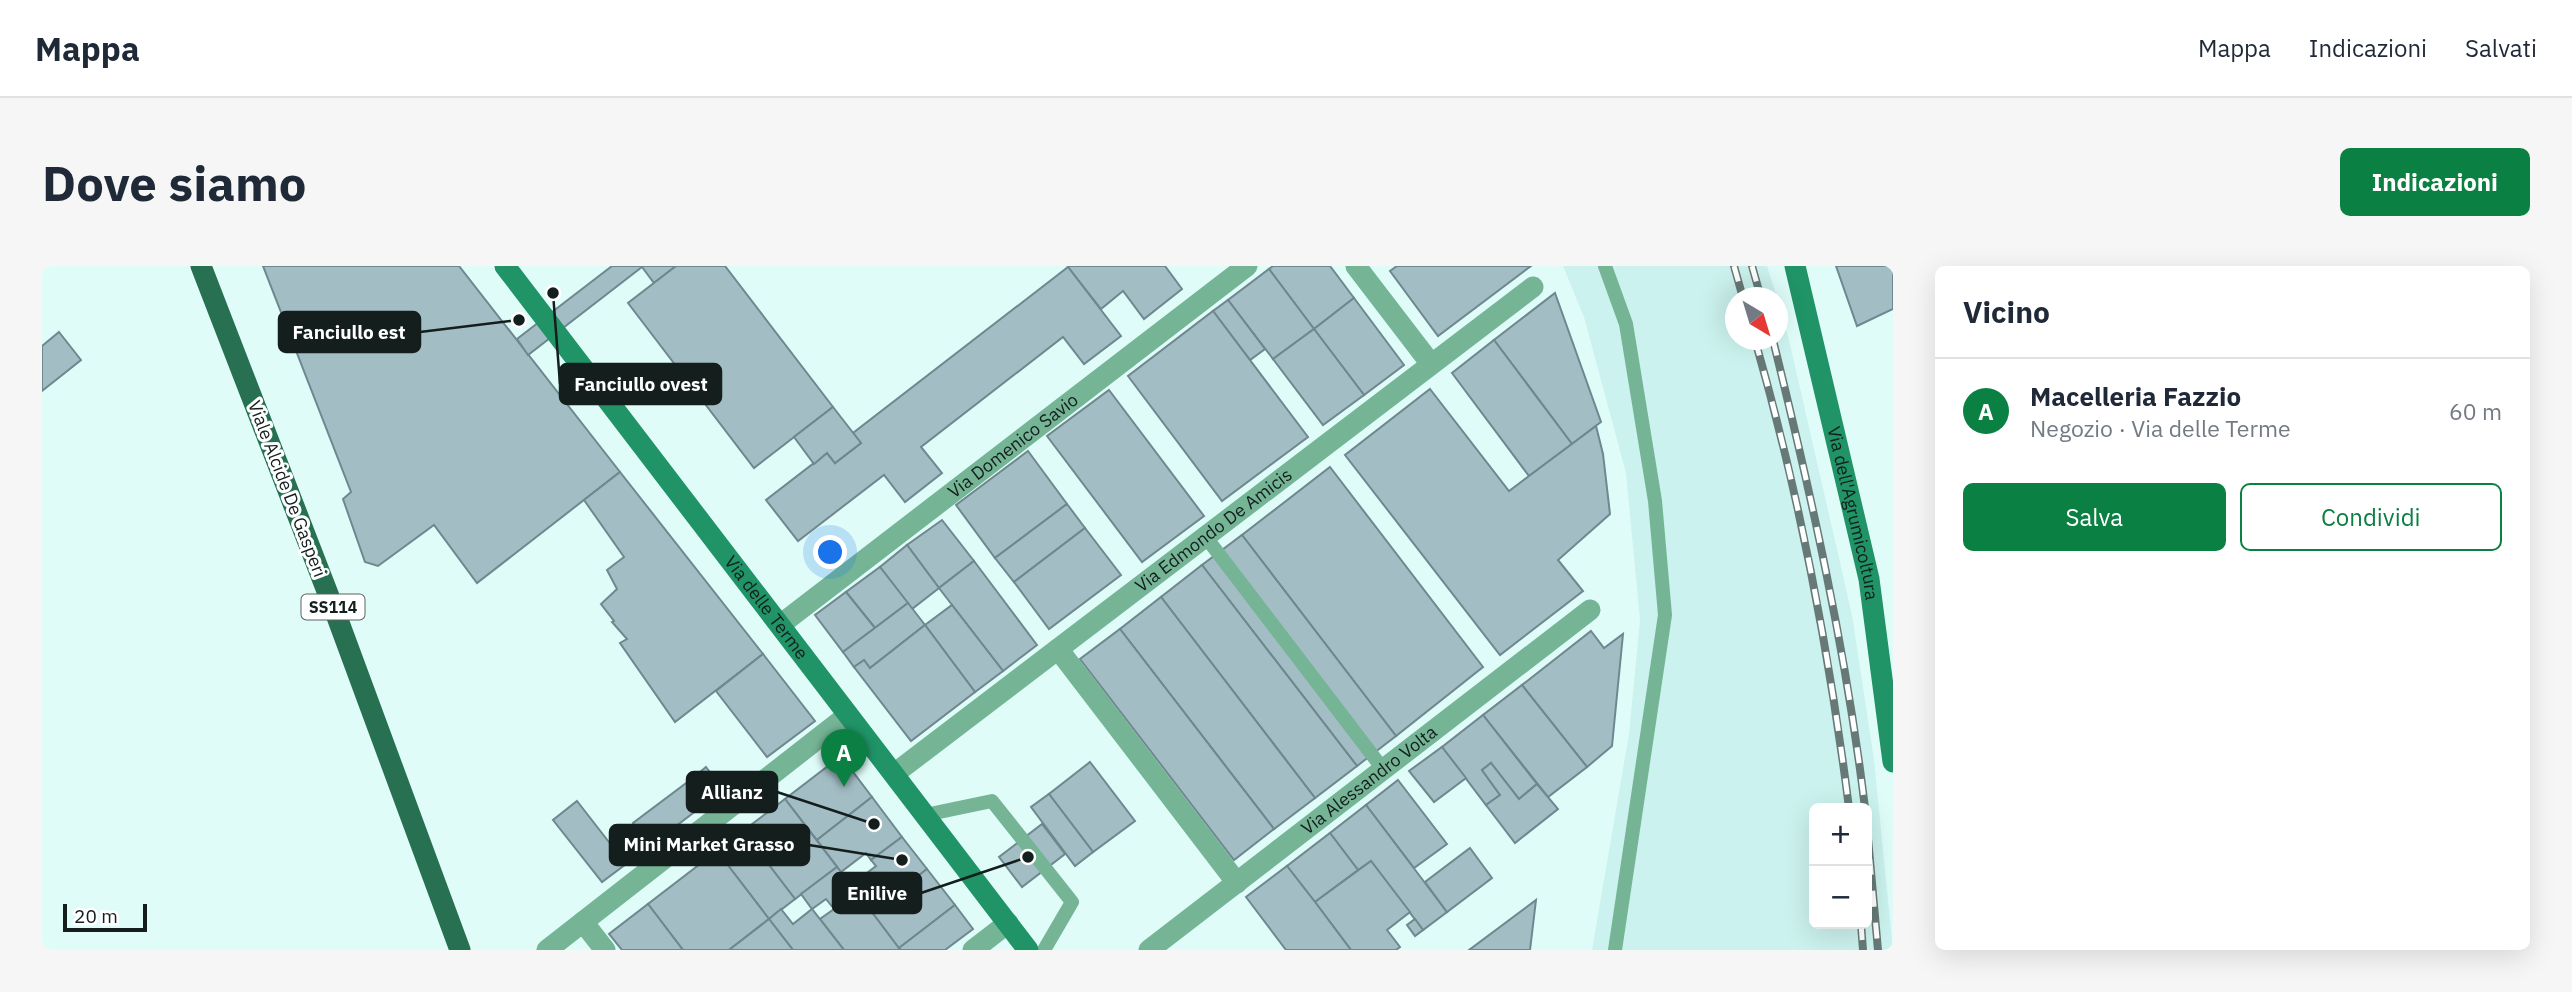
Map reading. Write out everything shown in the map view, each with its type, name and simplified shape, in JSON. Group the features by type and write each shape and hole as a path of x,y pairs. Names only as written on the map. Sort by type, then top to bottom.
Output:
{"main road":[{"name":"Viale Alcide De Gasperi","path":"201,266 337,617 460,950"}],"street":[{"name":"Via delle Terme","path":"505,266 1028,950"},
{"name":"Via Domenico Savio","path":"780,625 1247,266"},
{"path":"1356,266 1431,364"},
{"name":"Via dell'Agrumicoltura","path":"1795,266 1869,579 1893,762"},
{"name":"Via Edmondo De Amicis","path":"894,774 1533,287"},
{"name":"Via Alessandro Volta","path":"1149,950 1590,610"},
{"path":"1058,649 1237,883"},
{"path":"547,950 848,715"},
{"path":"583,922 604,950"},
{"path":"973,950 1008,923"}],"lane":[{"path":"1605,266 1626,324 1655,500 1665,615 1615,950"},
{"path":"1205,537 1383,769"},
{"path":"925,815 992,801 1072,902 1044,950"}],"shaded area":[{"path":"1563,266 1767,266 1774,287 1725,287 1725,350 1788,350 1788,336 1852,615 1874,760 1893,950 1592,950 1629,734 1640,620 1626,473 1584,317"}],"building":[{"path":"263,266 459,266 620,472 477,583 434,525 378,566 365,562 343,499 351,492"},
{"path":"612,266 676,266 654,283 642,267 528,355 517,339"},
{"path":"676,266 725,266 833,407 754,468 628,303"},
{"path":"1165,266 1182,289 1144,319 1123,291 1101,309 1068,267"},
{"path":"1273,266 1330,266 1354,298 1314,329 1269,269"},
{"path":"1397,266 1531,266 1438,336 1390,271"},
{"path":"1836,266 1893,266 1893,309 1857,326"},
{"path":"1068,267 1121,336 1084,364 1063,337 921,447 942,473 905,502 884,475 798,541 766,500 827,453 835,463 861,443 853,433"},
{"path":"1269,269 1314,329 1273,359 1228,300"},
{"path":"1555,293 1601,422 1572,444 1494,340"},
{"path":"1354,298 1404,365 1364,395 1314,329"},
{"path":"1228,300 1265,349 1250,360 1213,311"},
{"path":"1213,311 1308,437 1222,501 1128,376"},
{"path":"1314,329 1364,395 1323,425 1273,359"},
{"path":"59,332 81,360 42,391 42,346"},
{"path":"1494,340 1572,444 1529,476 1452,373"},
{"path":"1430,389 1509,491 1596,426 1603,454 1610,514 1558,560 1583,591 1500,655 1345,455"},
{"path":"1109,390 1204,516 1142,562 1047,436"},
{"path":"833,407 861,443 835,463 827,453 814,464 794,437"},
{"path":"1028,451 1067,504 995,558 956,505"},
{"path":"1330,467 1483,667 1396,736 1242,535"},
{"path":"620,472 763,654 675,722 620,643 627,639 601,604 617,589 607,570 624,557 584,500"},
{"path":"1067,504 1085,528 1014,582 995,558"},
{"path":"942,520 974,561 939,588 907,545"},
{"path":"1085,528 1121,575 1049,629 1014,582"},
{"path":"1242,535 1396,736 1357,766 1202,565"},
{"path":"907,545 939,588 912,609 880,567"},
{"path":"974,561 1037,645 1003,671 939,588"},
{"path":"1202,565 1357,766 1315,798 1161,597"},
{"path":"880,567 908,603 875,628 846,592"},
{"path":"846,592 875,628 843,652 815,615"},
{"path":"1161,597 1315,798 1274,829 1120,629"},
{"path":"908,603 925,625 870,668 864,660 854,667 843,652"},
{"path":"952,605 1003,671 975,692 925,625"},
{"path":"925,625 975,692 911,741 854,667 864,660 870,668"},
{"path":"1120,629 1274,829 1234,860 1080,659"},
{"path":"1591,631 1604,648 1623,634 1612,746 1587,767 1522,685"},
{"path":"763,654 815,721 767,757 716,691"},
{"path":"1522,685 1587,767 1548,797 1483,715"},
{"path":"1483,715 1537,784 1519,799 1491,763 1482,770 1500,795 1486,805 1442,747"},
{"path":"1442,747 1466,778 1434,802 1409,771"},
{"path":"841,756 872,797 817,840 785,799"},
{"path":"1090,762 1135,821 1093,852 1049,794"},
{"path":"1491,763 1519,799 1537,784 1558,809 1515,843 1486,805 1500,795 1482,770"},
{"path":"706,767 724,790 710,800 693,778"},
{"path":"693,778 710,800 650,846 633,823"},
{"path":"1398,780 1447,844 1414,868 1366,805"},
{"path":"1049,794 1093,852 1075,866 1031,807"},
{"path":"872,797 902,837 871,860 866,853 841,872 817,840"},
{"path":"785,799 837,867 795,899 743,831"},
{"path":"577,801 626,864 602,882 553,820"},
{"path":"1366,805 1447,912 1423,930 1371,861 1358,870 1330,833"},
{"path":"1042,824 1065,854 1022,887 999,857"},
{"path":"743,831 795,899 769,919 717,851"},
{"path":"1330,833 1358,870 1315,902 1287,866"},
{"path":"902,837 927,869 872,912 851,885 876,866 871,860"},
{"path":"1470,848 1492,878 1447,912 1425,882"},
{"path":"717,851 769,919 729,950 683,950 648,904"},
{"path":"1371,861 1410,912 1387,930 1400,947 1396,950 1351,950 1315,902"},
{"path":"1287,866 1351,950 1286,950 1246,897"},
{"path":"837,867 901,950 844,950 820,919 834,909 826,899 812,909 801,894"},
{"path":"927,869 955,905 899,948 872,912"},
{"path":"1536,900 1530,950 1469,950"},
{"path":"648,904 683,950 622,950 609,934"},
{"path":"955,905 973,929 945,950 899,948"},
{"path":"781,909 793,924 812,909 844,950 793,950 769,919"},
{"path":"769,919 793,950 729,950"},
{"path":"1415,919 1423,930 1415,936 1407,925"}],"railway":[{"path":"1734,266 1740,287"},
{"path":"1752,266 1758,287"},
{"path":"1758,350 1811,572 1848,803"},
{"path":"1775,350 1838,631 1864,803"},
{"path":"1870,866 1878,950"},
{"path":"1861,929 1863,950"}],"place":[{"name":"Fanciullo ovest","path":"553,293"},
{"name":"Fanciullo est","path":"519,320"},
{"name":"Macelleria Fazzio","path":"844,787"},
{"name":"Allianz","path":"874,824"},
{"name":"Enilive","path":"1028,857"},
{"name":"Mini Market Grasso","path":"902,860"}]}
